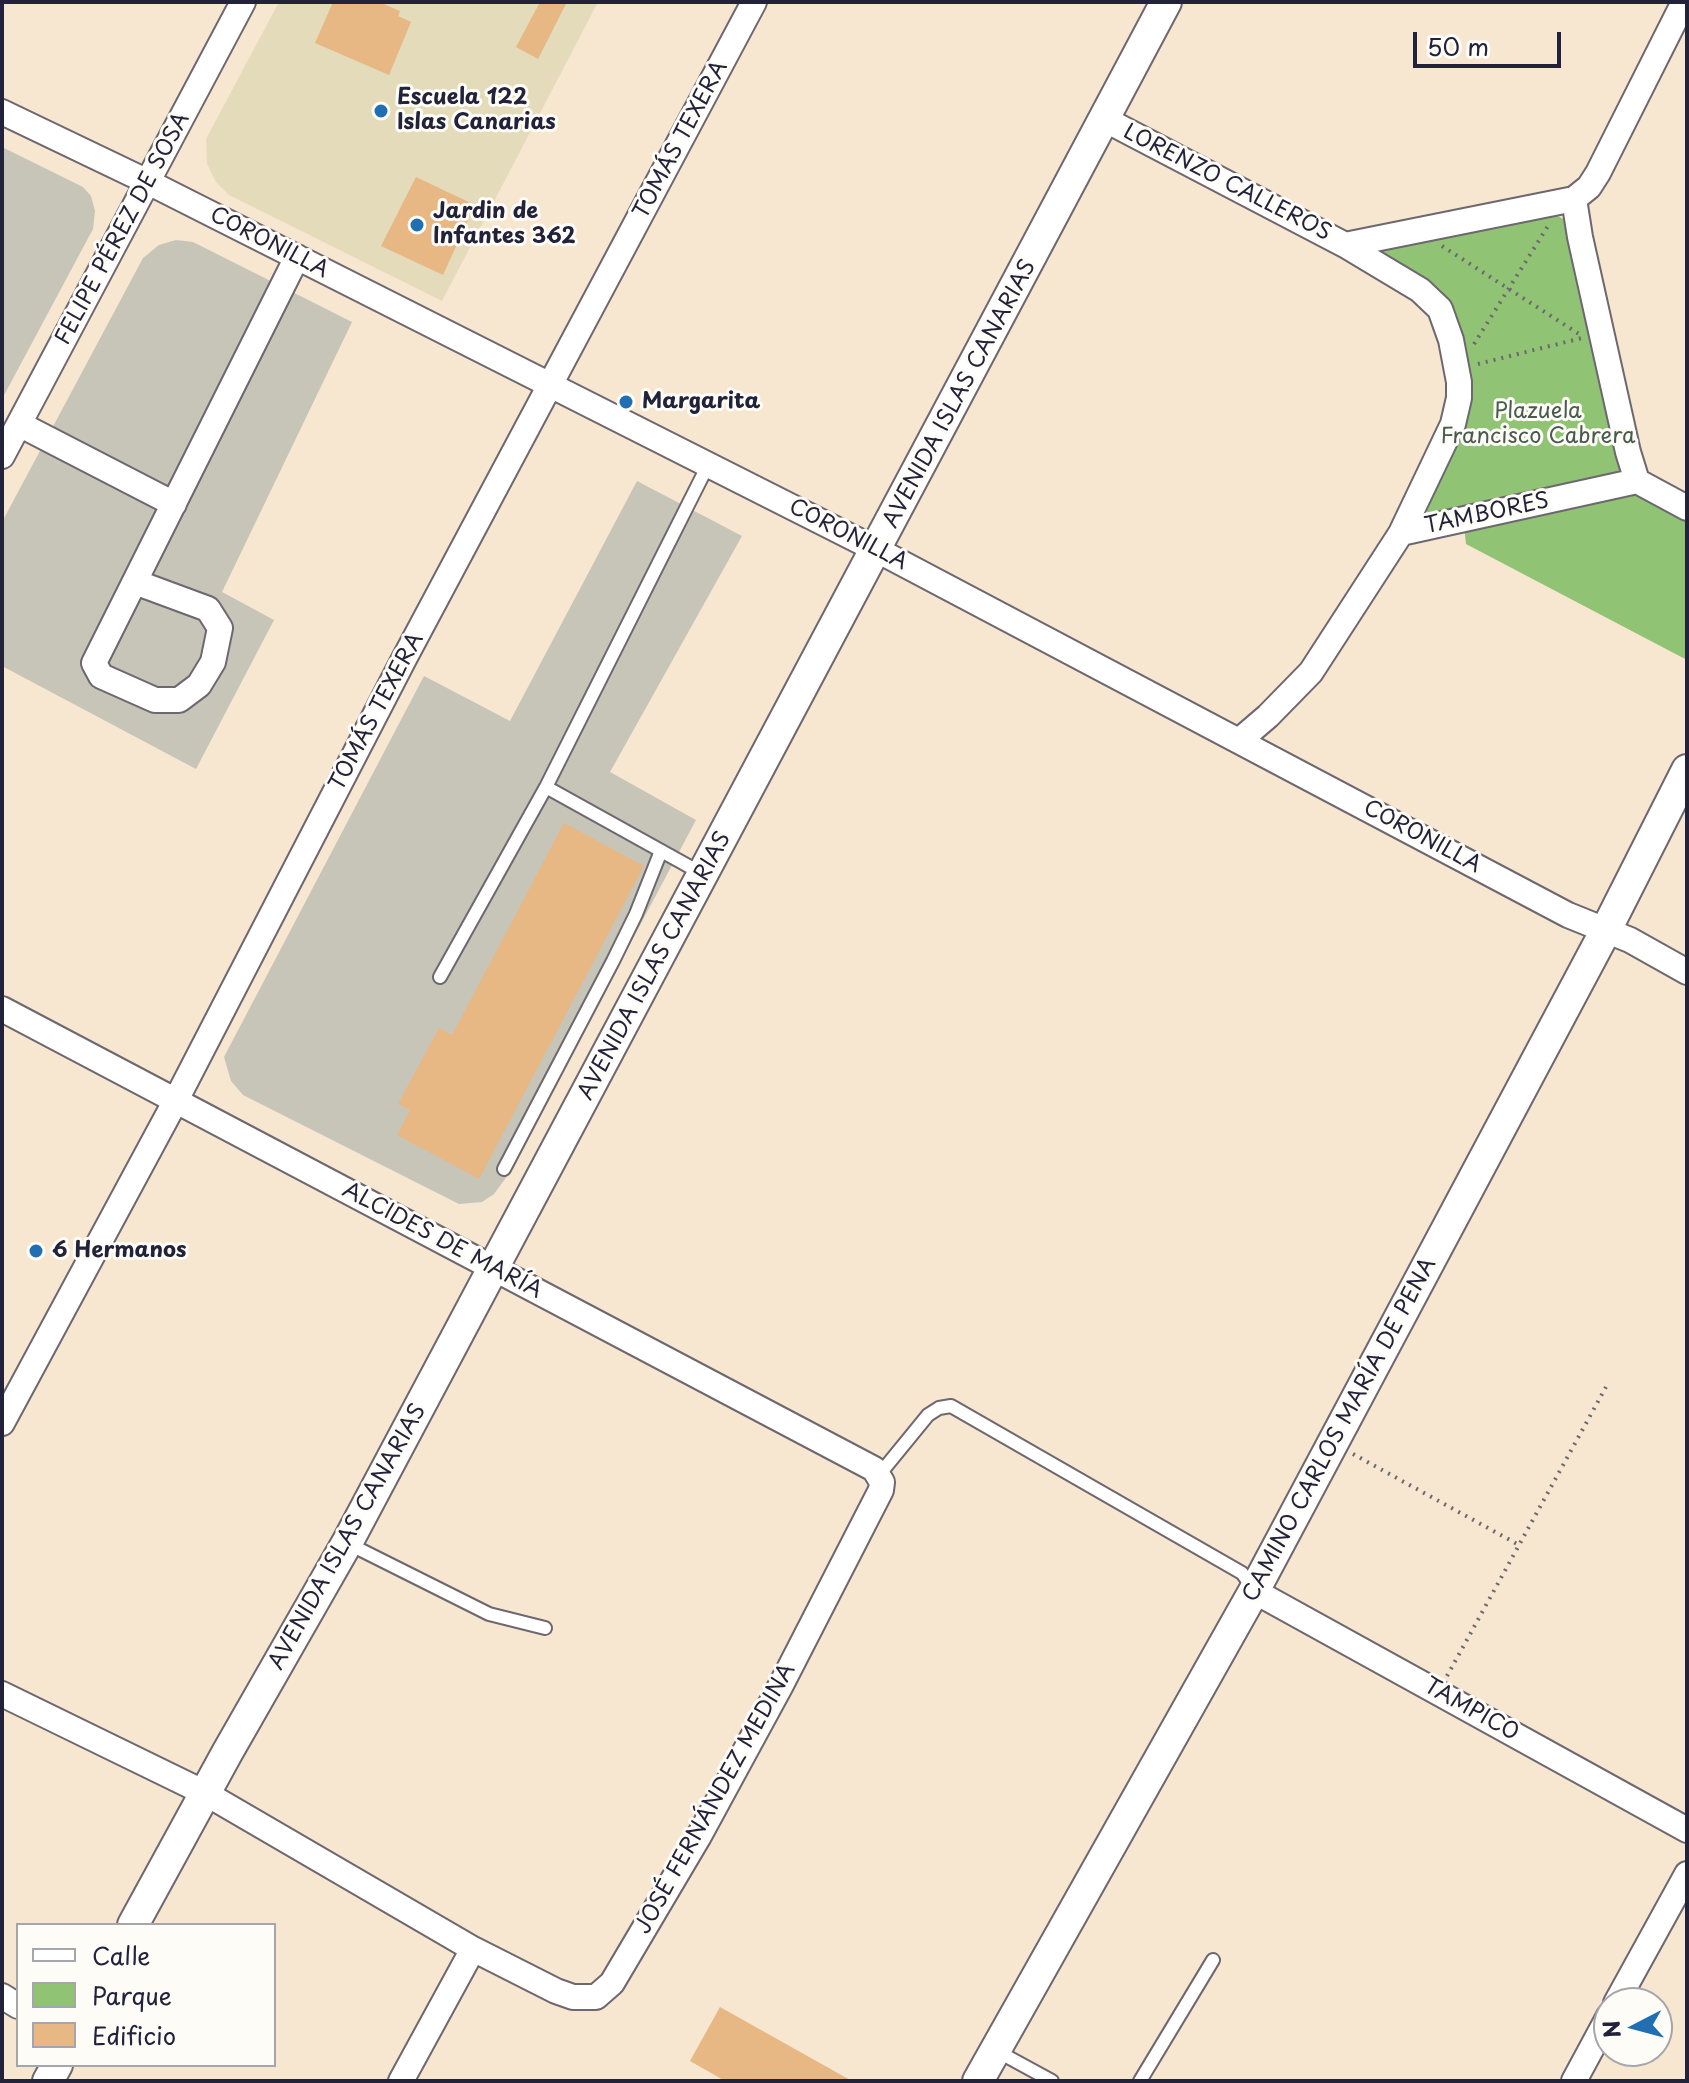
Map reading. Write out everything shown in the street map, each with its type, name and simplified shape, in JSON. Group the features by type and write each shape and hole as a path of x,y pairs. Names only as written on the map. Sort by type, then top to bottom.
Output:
{"street":[{"name":"FELIPE PÉREZ DE SOSA","path":"2,456 243,2"},
{"name":"TOMÁS TEXERA","path":"2,1423 175,1102 404,659 754,2"},
{"name":"AVENIDA ISLAS CANARIAS","path":"134,1923 347,1543 1166,2"},
{"path":"1684,2 1598,173 1589,187 1569,200 1637,481 1687,508"},
{"name":"CORONILLA","path":"2,112 148,182 877,550 1568,915 1630,940 1687,972"},
{"name":"LORENZO CALLEROS","path":"1106,120 1345,245 1569,200"},
{"name":"TAMBORES","path":"1345,245 1420,290 1440,309 1457,369 1459,398 1453,424 1401,533"},
{"path":"135,582 208,609 220,628 213,662 199,685 179,700 155,700 101,676 94,663 297,257"},
{"path":"19,424 174,504"},
{"name":"TAMBORES","path":"1401,533 1637,481"},
{"path":"1240,740 1311,672 1401,533"},
{"name":"CAMINO CARLOS MARÍA DE PENA","path":"978,2081 1254,1591 1606,930 1687,770"},
{"name":"ALCIDES DE MARÍA","path":"2,1009 874,1469 879,1475"},
{"name":"JOSÉ FERNÁNDEZ MEDINA","path":"2,1694 205,1793 473,1949 556,1991 573,1997 596,1997 612,1983 699,1836 781,1685 881,1490 879,1475"},
{"name":"TAMPICO","path":"1254,1591 1687,1830"},
{"path":"1625,1987 1687,1874"},
{"path":"401,2081 473,1949"},
{"path":"1574,2081 1593,2046"}],"lane":[{"path":"440,977 546,787 708,465"},
{"path":"546,787 704,875"},
{"path":"504,1169 625,938 661,851"},
{"path":"879,1475 928,1415 939,1408 951,1406 1242,1573 1254,1591"},
{"path":"347,1543 489,1614 545,1628"},
{"path":"1140,2081 1213,1960"},
{"path":"995,2050 1052,2081"}],"path":[{"path":"1457,369 1569,200"},
{"path":"1418,230 1584,337 1457,369"},
{"path":"1438,1692 1606,1387"},
{"path":"1333,1443 1519,1545"}],"shaded area":[{"name":"Escuela 122 Islas Canarias","path":"279,2 598,2 442,301 229,195 216,182 207,164 206,139"},
{"path":"2,147 83,187 91,196 95,211 93,229 2,399"},
{"path":"176,240 193,242 352,322 222,592 274,620 196,769 2,666 2,522 143,258 159,245"},
{"path":"637,481 742,536 610,772 696,820 505,1179 494,1194 482,1202 459,1204 243,1095 231,1081 224,1057 424,676 510,721"}],"green space":[{"name":"Plazuela Francisco Cabrera","path":"1556,215 1568,226 1622,471 1619,477 1431,516 1425,509 1460,440 1468,416 1470,392 1456,331 1381,257 1381,252 1453,232"},
{"path":"1618,494 1637,494 1687,518 1687,660 1466,544 1464,526"}],"building":[{"path":"333,2 379,2 400,11 398,16 411,22 389,75 315,43"},
{"path":"540,2 567,2 538,59 516,47"},
{"path":"416,177 475,205 443,275 381,246"},
{"path":"564,823 644,866 479,1179 397,1135 410,1110 398,1104 439,1028 452,1035"},
{"path":"720,2007 852,2081 725,2081 690,2061"}],"place":[{"name":"Escuela 122 Islas Canarias","path":"381,111"},
{"name":"Jardin de Infantes 362","path":"417,225"},
{"name":"Margarita","path":"626,402"},
{"name":"6 Hermanos","path":"36,1251"}]}
